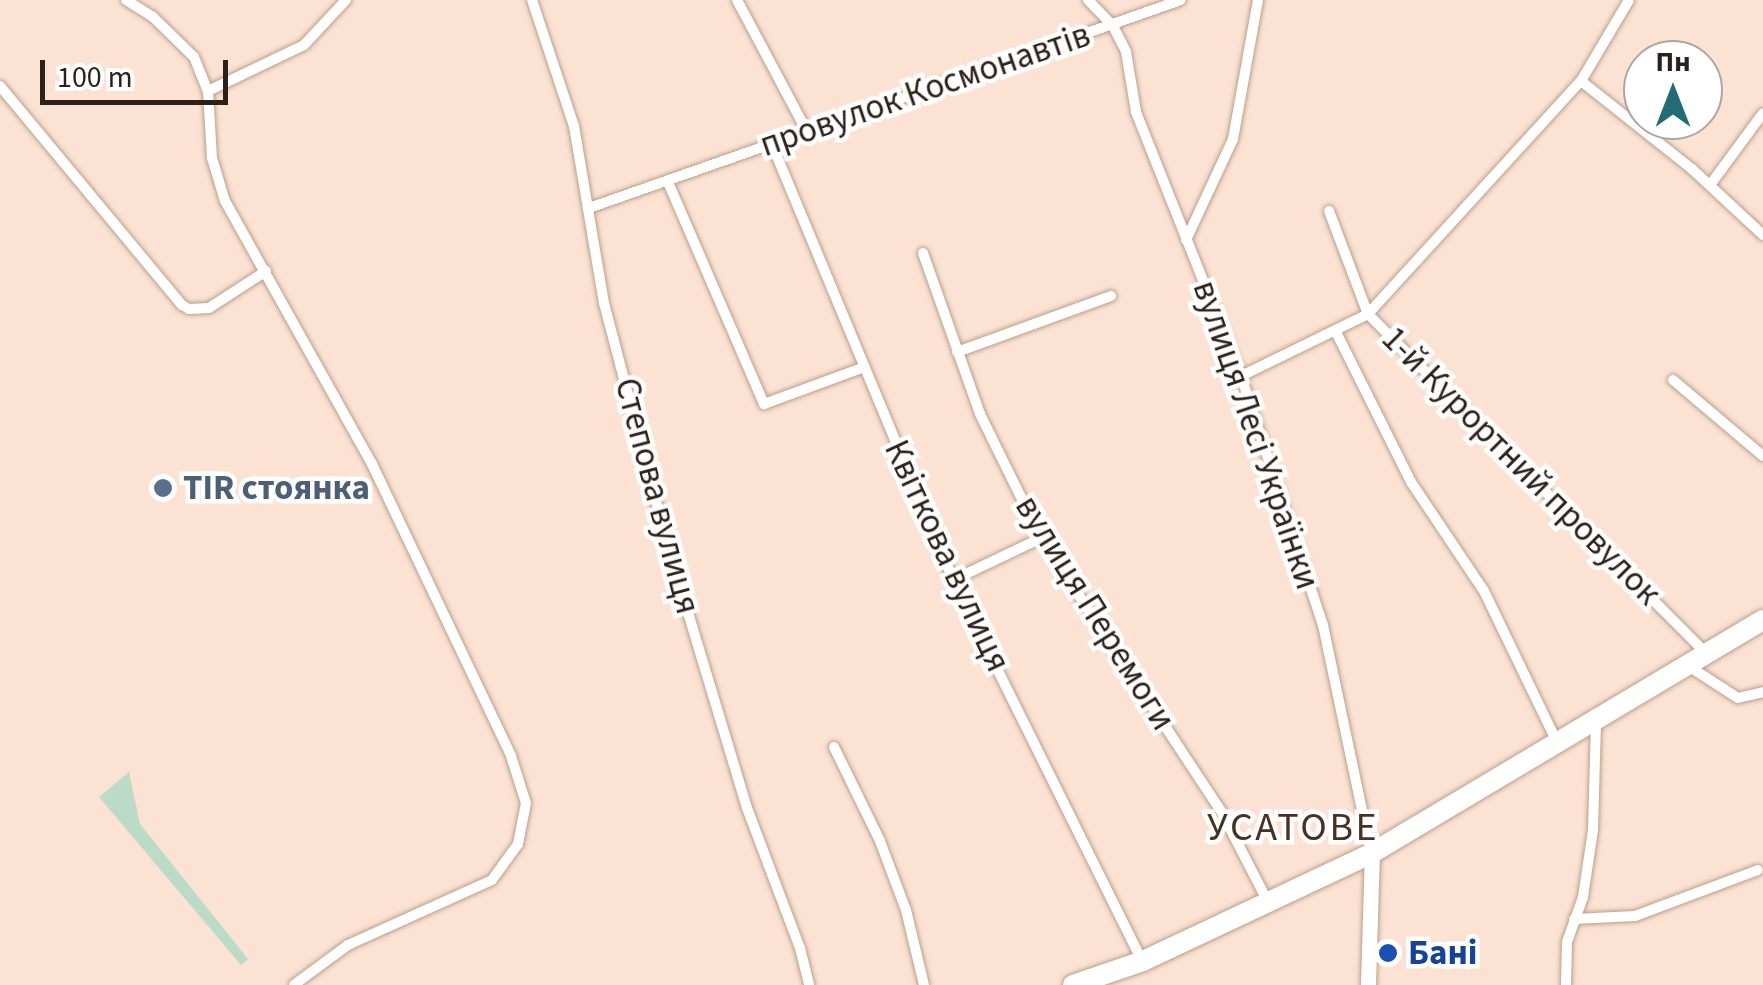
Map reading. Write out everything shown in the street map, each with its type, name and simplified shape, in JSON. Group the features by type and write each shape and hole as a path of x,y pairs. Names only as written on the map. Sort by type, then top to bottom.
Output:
{"highway":[{"path":"1073,985 1142,961 1269,906 1372,853 1709,656 1763,620"}],"main road":[{"path":"1368,985 1372,853"}],"street":[{"path":"126,0 178,39 194,57 208,92 218,182 372,464 511,756 526,803 518,844 492,880 348,945 294,985"},
{"path":"208,92 304,45 346,0"},
{"name":"Степова вулиця","path":"532,0 574,126 604,303 667,543 748,808 800,948 808,985"},
{"path":"737,0 805,128"},
{"path":"1088,0 1113,26"},
{"name":"провулок Космонавтів","path":"588,208 668,182 805,128 1181,0"},
{"path":"1186,240 1233,139 1258,0"},
{"path":"1241,376 1368,314 1581,80 1629,0"},
{"name":"вулиця Лесі Українки","path":"1113,26 1126,52 1136,112 1241,376 1322,625 1372,853"},
{"path":"1581,80 1710,185 1763,235"},
{"path":"0,86 189,310 209,308 266,271"},
{"path":"1710,185 1763,113"},
{"name":"Квіткова вулиця","path":"771,142 953,580 1142,961"},
{"path":"668,182 764,404 862,368"},
{"name":"1-й Курортний провулок","path":"1330,211 1368,314 1709,656"},
{"name":"вулиця Перемоги","path":"923,253 980,414 1041,538 1221,811 1269,906"},
{"path":"957,352 1111,296"},
{"name":"1-й Курортний провулок","path":"1336,332 1391,448 1484,591 1558,744"},
{"path":"1673,380 1763,456"},
{"path":"953,580 1041,538"},
{"path":"1690,667 1738,698 1763,692"},
{"path":"1566,985 1567,942 1583,898 1593,830 1596,722"},
{"path":"834,747 880,840 906,910 924,985"},
{"path":"1574,919 1635,916 1758,870"}],"green space":[{"path":"129,772 140,824 248,959 241,965 99,797"}],"place":[{"name":"TIR стоянка","path":"163,488"},
{"name":"Бані","path":"1388,953"}],"district":[{"name":"УСАТОВЕ","path":"1293,828"}]}
